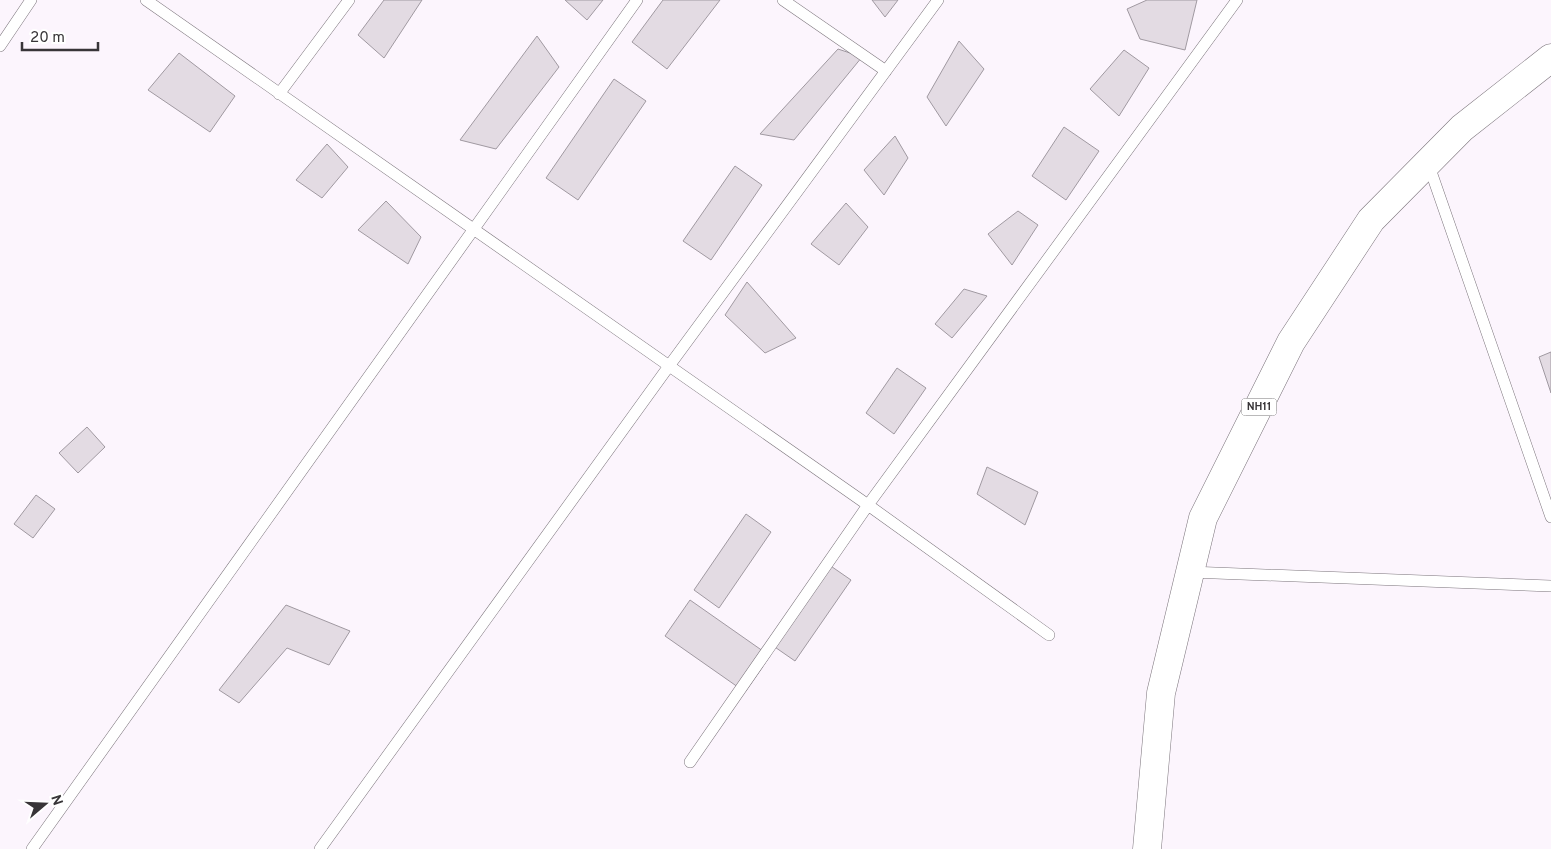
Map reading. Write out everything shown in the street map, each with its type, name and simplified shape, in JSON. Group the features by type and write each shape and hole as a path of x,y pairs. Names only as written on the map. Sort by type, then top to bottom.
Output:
{"highway":[{"name":"NH11","path":"1147,849 1161,693 1203,518 1291,342 1371,220 1462,128 1551,58"}],"lane":[{"path":"0,46 31,0"},
{"path":"146,0 868,505 1049,635"},
{"path":"279,94 349,0"},
{"path":"32,849 637,0"},
{"path":"783,0 886,71"},
{"path":"320,849 668,366 938,0"},
{"path":"690,762 868,505 1237,0"},
{"path":"1428,163 1551,517"},
{"path":"1190,572 1551,586"}],"building":[{"path":"384,0 422,0 384,58 358,35"},
{"path":"565,0 603,0 587,20"},
{"path":"663,0 720,0 667,69 632,42"},
{"path":"872,0 898,0 885,17"},
{"path":"1147,0 1197,0 1185,50 1140,39 1127,9"},
{"path":"537,36 559,67 496,149 460,140"},
{"path":"959,41 984,69 946,126 927,97"},
{"path":"838,49 862,57 794,140 760,134"},
{"path":"1124,50 1149,68 1119,116 1090,89"},
{"path":"179,53 235,96 210,132 148,90"},
{"path":"614,79 646,101 578,200 546,178"},
{"path":"1064,127 1099,151 1066,200 1032,176"},
{"path":"895,136 908,158 884,195 864,170"},
{"path":"327,144 348,167 322,198 296,180"},
{"path":"735,166 762,185 711,260 683,241"},
{"path":"386,201 421,237 408,264 358,230"},
{"path":"846,203 868,227 839,265 811,244"},
{"path":"1018,211 1038,225 1012,265 988,234"},
{"path":"747,282 796,338 765,353 725,315"},
{"path":"964,289 987,296 952,338 935,324"},
{"path":"1551,352 1551,393 1539,357"},
{"path":"897,368 926,388 894,434 866,413"},
{"path":"87,427 105,447 78,473 59,453"},
{"path":"987,467 1038,492 1025,525 977,494"},
{"path":"36,495 55,509 33,538 14,524"},
{"path":"746,514 771,532 719,608 694,590"},
{"path":"825,562 851,580 795,661 769,643"},
{"path":"690,600 770,656 745,692 665,636"},
{"path":"286,605 350,631 329,665 287,648 239,703 219,690"}]}
